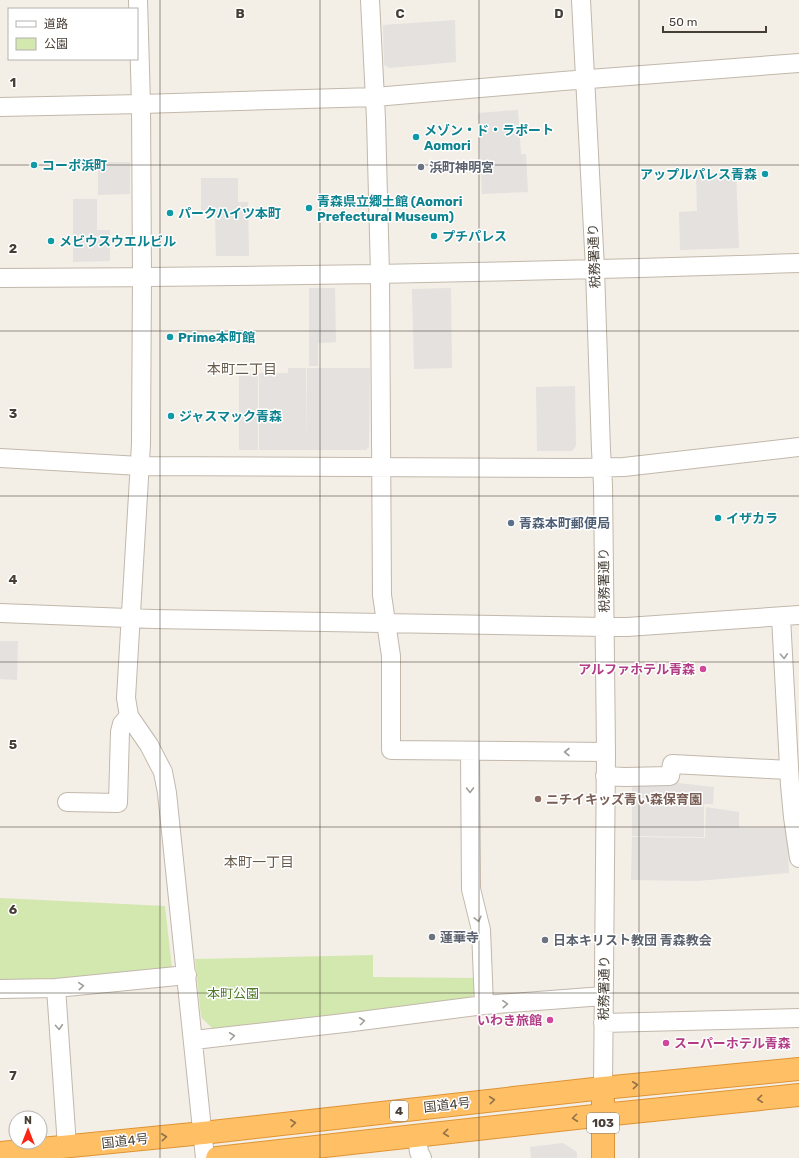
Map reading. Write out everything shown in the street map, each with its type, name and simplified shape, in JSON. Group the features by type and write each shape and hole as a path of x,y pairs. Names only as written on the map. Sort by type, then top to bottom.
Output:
{"highway":[{"name":"国道4号","path":"0,1153 203,1133 603,1088 799,1069"},
{"name":"103","path":"603,1088 603,1158"},
{"name":"国道4号","path":"217,1158 603,1115 799,1096"}],"street":[{"path":"138,0 141,104 141,444 126,698 129,716 149,745 162,772 167,793 206,1158"},
{"path":"370,0 375,97 380,274 382,595 391,656 391,750 606,752"},
{"name":"税務署通り","path":"581,0 595,269 602,467 606,752 603,1088"},
{"path":"0,107 375,97 799,63"},
{"path":"0,278 380,274 799,263"},
{"path":"0,458 140,466 624,467 799,447"},
{"path":"0,613 131,618 386,624 605,627 790,616 793,738 789,770 793,817 799,858"},
{"path":"67,802 118,803 120,732 122,724 129,716"},
{"path":"470,751 471,889 481,930 484,1005"},
{"path":"605,776 670,776 672,764 789,770"},
{"path":"0,989 56,988 187,975"},
{"path":"56,988 67,1146"},
{"path":"194,1040 484,1005 604,996"},
{"path":"603,1023 799,1018"},
{"path":"417,1136 419,1152 422,1158"}],"green space":[{"path":"0,898 165,906 172,968 77,978 0,982"},
{"name":"本町公園","path":"373,955 373,977 476,978 477,991 466,1002 214,1030 201,1017 195,959"}],"shaded area":[{"path":"455,20 456,62 390,68 384,65 383,25"},
{"path":"518,110 521,154 526,154 528,192 482,194 478,113"},
{"path":"98,162 130,162 130,194 98,195"},
{"path":"736,173 739,248 680,250 679,212 697,211 696,174"},
{"path":"201,178 238,178 238,202 248,202 249,256 216,256 215,211 201,211"},
{"path":"73,199 97,199 97,230 110,230 110,261 73,262"},
{"path":"309,288 335,288 336,342 318,343 318,366 309,366"},
{"path":"451,288 452,368 414,369 412,289"},
{"path":"288,368 306,368 306,450 259,450 259,373 288,373"},
{"path":"307,368 370,368 369,447 366,450 306,450"},
{"path":"239,373 258,373 258,450 239,450"},
{"path":"575,386 576,446 572,451 537,451 536,387"},
{"path":"0,641 18,641 17,680 0,679"},
{"path":"632,781 669,782 714,787 713,804 704,804 704,837 632,836"},
{"path":"706,807 739,812 739,828 787,828 789,873 697,881 631,880 632,837 705,838"},
{"path":"563,1143 577,1152 577,1158 531,1158 530,1147"}],"place":[{"name":"メゾン・ド・ラポート Aomori","path":"416,137"},
{"name":"コーポ浜町","path":"34,165"},
{"name":"浜町神明宮","path":"421,167"},
{"name":"アップルパレス青森","path":"765,174"},
{"name":"青森県立郷土館 (Aomori Prefectural Museum)","path":"309,208"},
{"name":"パークハイツ本町","path":"170,213"},
{"name":"プチパレス","path":"434,236"},
{"name":"メビウスウエルビル","path":"51,241"},
{"name":"Prime本町館","path":"170,337"},
{"name":"ジャスマック青森","path":"171,416"},
{"name":"イザカラ","path":"718,518"},
{"name":"青森本町郵便局","path":"511,523"},
{"name":"アルファホテル青森","path":"703,669"},
{"name":"ニチイキッズ青い森保育園","path":"538,799"},
{"name":"蓮華寺","path":"432,937"},
{"name":"日本キリスト教団 青森教会","path":"545,940"},
{"name":"いわき旅館","path":"550,1020"},
{"name":"スーパーホテル青森","path":"666,1043"}],"district":[{"name":"本町二丁目","path":"242,369"},
{"name":"本町一丁目","path":"259,862"}]}
